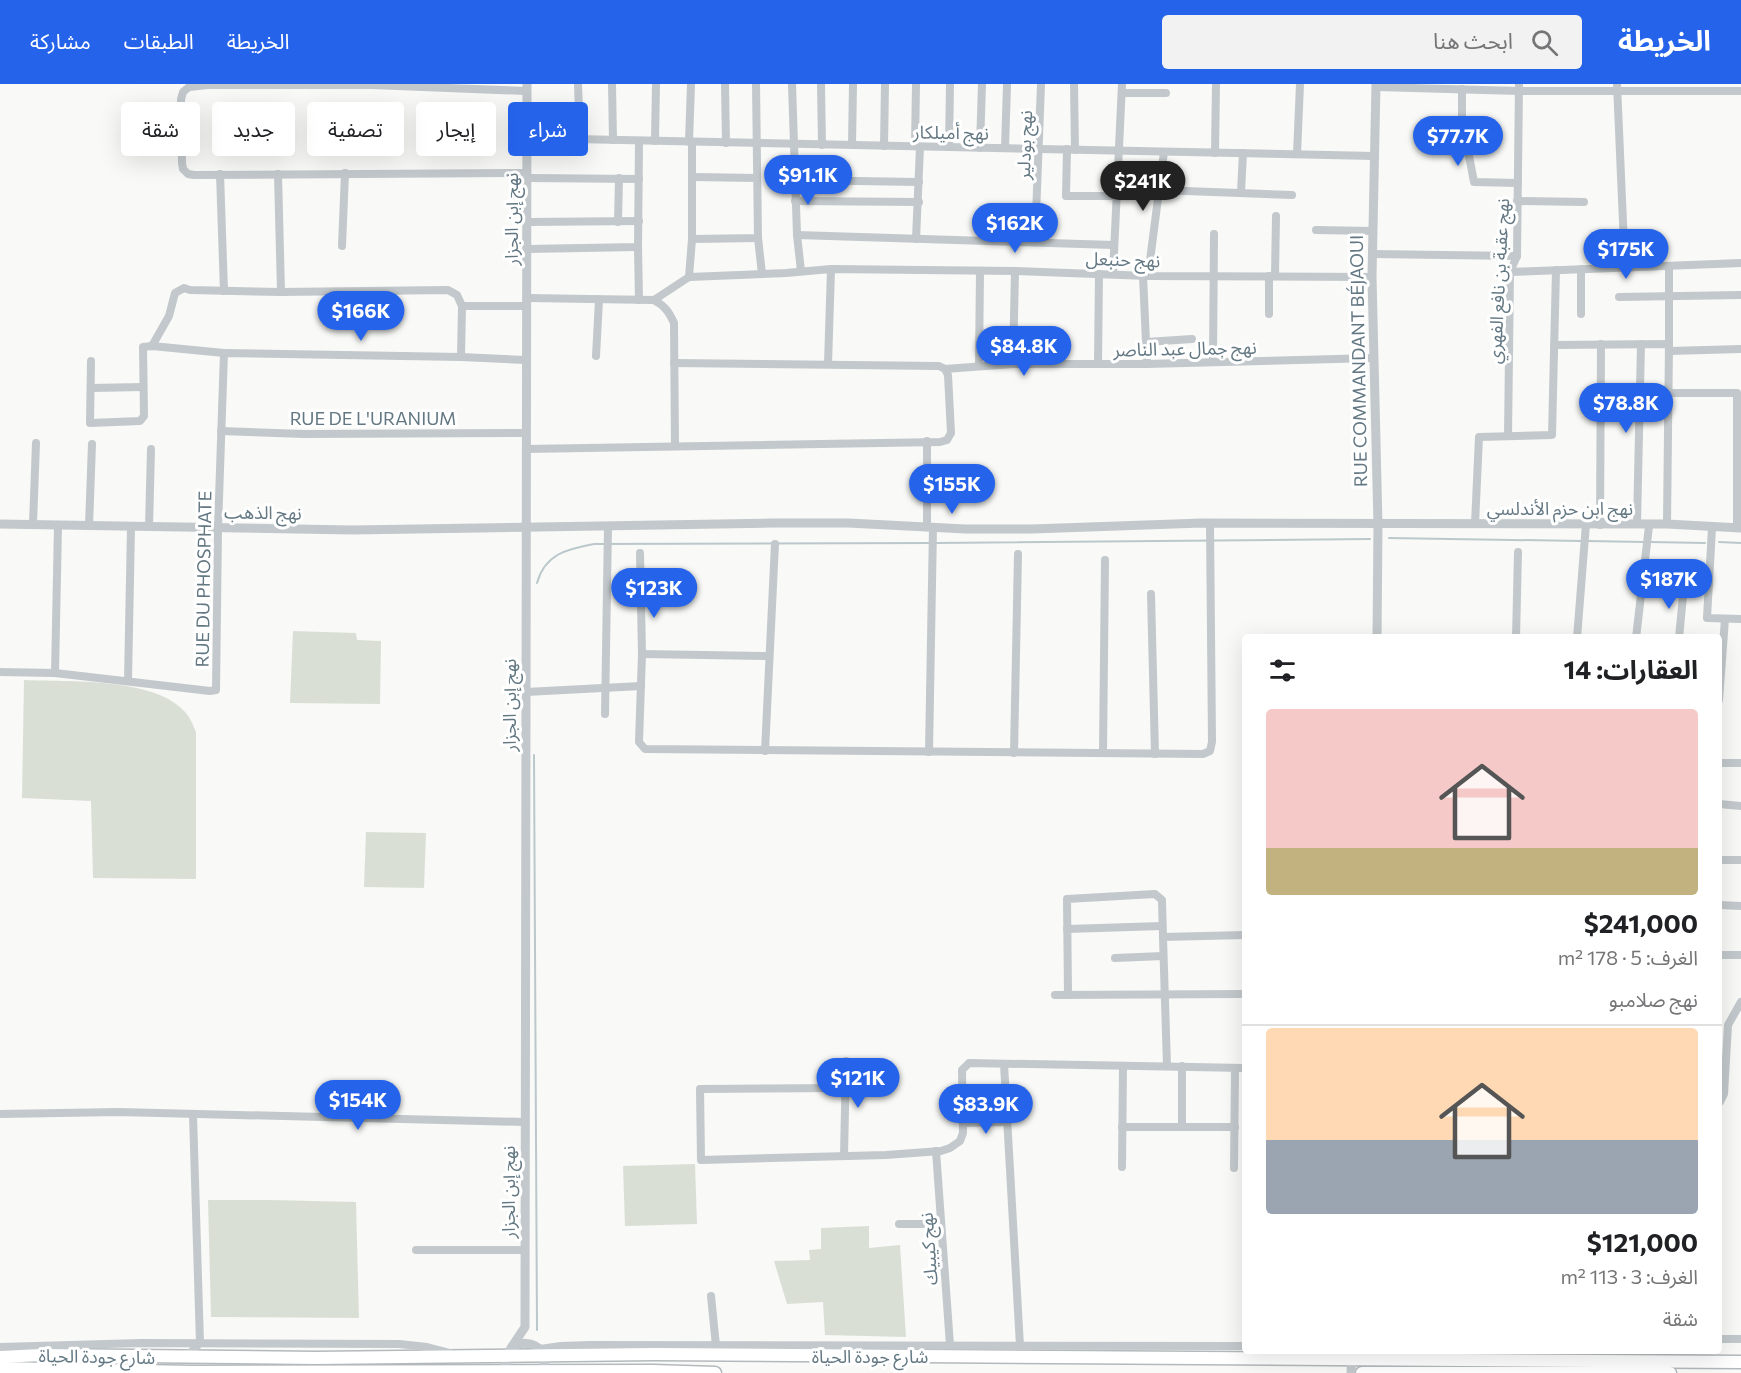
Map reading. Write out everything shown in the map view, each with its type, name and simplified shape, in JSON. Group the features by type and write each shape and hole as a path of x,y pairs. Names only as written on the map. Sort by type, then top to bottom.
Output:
{"highway":[{"name":"شارع جودة الحياة","path":"0,1355 176,1358 457,1356 539,1349 1296,1358 1370,1354"},
{"name":"شارع جودة الحياة","path":"1426,1354 1741,1362"},
{"name":"شارع جودة الحياة","path":"0,1368 177,1372 715,1373"},
{"path":"1362,1373 1670,1373"}],"street":[{"path":"527,87 208,84 189,87 183,92 183,169 188,174 345,173 639,179"},
{"path":"578,84 579,102"},
{"path":"612,84 613,140"},
{"path":"655,141 656,84"},
{"path":"462,306 527,302 654,300 689,277 692,239 691,84"},
{"path":"725,84 726,142"},
{"path":"756,84 758,238 762,274"},
{"path":"792,84 796,235 801,271"},
{"path":"821,84 822,145"},
{"path":"852,145 853,84"},
{"path":"884,146 885,84"},
{"path":"916,84 919,182 916,239"},
{"path":"949,147 950,84"},
{"path":"980,148 982,84"},
{"name":"نهج بودلير","path":"1035,242 1041,84"},
{"path":"1074,84 1066,196 1116,196"},
{"path":"1215,153 1216,84"},
{"path":"1297,154 1300,84"},
{"path":"1005,148 1007,85"},
{"path":"1376,86 1462,89 1695,88 1741,92"},
{"name":"RUE COMMANDANT BÉJAOUI","path":"1376,86 1372,277 1378,525 1377,634"},
{"name":"نهج عقبة بن نافع الفهري","path":"1508,436 1510,272 1517,256 1519,87"},
{"path":"1113,274 1122,88 1166,93"},
{"path":"1617,88 1624,268"},
{"path":"1462,89 1462,119 1474,182 1518,183"},
{"name":"نهج أميلكار","path":"588,140 1374,156"},
{"path":"639,141 639,300"},
{"path":"1147,364 1146,276 1164,152"},
{"path":"1241,192 1243,153"},
{"name":"نهج إبن الجزار","path":"525,1327 527,156"},
{"path":"342,246 345,173"},
{"path":"220,174 224,291"},
{"path":"278,174 281,292"},
{"path":"692,177 757,178"},
{"path":"618,222 619,178"},
{"path":"794,180 919,182"},
{"path":"1159,190 1292,195"},
{"path":"795,201 919,202"},
{"path":"1517,201 1584,202"},
{"path":"1269,314 1276,216"},
{"path":"527,222 639,221"},
{"path":"1316,230 1372,231"},
{"path":"1213,362 1214,234"},
{"path":"796,235 1114,245"},
{"path":"692,239 758,238"},
{"path":"527,249 638,247"},
{"path":"1372,254 1517,256"},
{"path":"1510,272 1741,263"},
{"path":"1667,524 1669,266"},
{"path":"828,364 831,269"},
{"name":"نهج حنبعل","path":"689,277 831,269 1015,271 1146,276 1372,277"},
{"path":"1581,269 1581,314"},
{"path":"1475,524 1479,437 1552,435 1556,270"},
{"path":"979,365 980,271"},
{"path":"1013,364 1015,271"},
{"path":"1098,364 1099,274"},
{"path":"152,346 169,316 175,293 184,288 281,292 448,290 457,295 462,306 461,357"},
{"path":"1619,297 1741,295"},
{"path":"596,356 599,300"},
{"path":"654,300 669,311 674,323 675,445"},
{"path":"1146,342 1192,339"},
{"path":"1554,345 1641,344 1741,349"},
{"path":"1637,524 1641,344"},
{"path":"1600,525 1601,345"},
{"path":"91,361 90,423 143,419 143,349 145,346 223,357 461,357 525,360"},
{"name":"RUE DU PHOSPHATE","path":"128,681 210,692 216,690 223,357"},
{"name":"نهج جمال عبد الناصر","path":"674,363 939,366 945,369 1013,364 1147,364 1374,358"},
{"path":"526,448 940,442 947,440 951,433 948,375 945,369"},
{"path":"90,388 143,387"},
{"path":"1668,393 1737,393 1739,528"},
{"name":"RUE DE L'URANIUM","path":"221,430 304,434 526,433"},
{"path":"927,441 932,543 929,752"},
{"path":"33,524 36,443"},
{"path":"89,526 92,444"},
{"path":"149,527 152,449"},
{"name":"نهج الذهب","path":"0,524 353,530 848,523 930,527"},
{"path":"640,553 642,654 639,742 645,750 1203,754 1209,751 1212,742 1210,523"},
{"name":"نهج ابن حزم الأندلسي","path":"930,527 1032,530 1210,523 1637,524 1649,526 1667,524 1739,528"},
{"path":"1577,634 1586,524"},
{"path":"56,673 58,525"},
{"path":"605,714 608,526"},
{"path":"1636,634 1649,526"},
{"path":"0,672 56,673 128,681 131,527"},
{"path":"1712,528 1707,618 1741,619"},
{"path":"765,750 775,544"},
{"path":"1516,634 1518,552"},
{"path":"1014,753 1018,554"},
{"path":"1103,753 1105,560"},
{"path":"1679,634 1684,585"},
{"path":"1151,594 1155,754"},
{"path":"1722,660 1725,619"},
{"path":"642,654 769,656"},
{"path":"526,692 641,686"},
{"path":"1722,763 1741,763"},
{"path":"1722,804 1741,806"},
{"path":"1722,860 1741,860"},
{"path":"1068,995 1067,899 1155,894 1162,900 1167,1066"},
{"path":"1722,905 1741,906"},
{"path":"1067,929 1162,926"},
{"path":"1163,937 1242,935"},
{"path":"1722,955 1741,956"},
{"path":"1115,958 1163,956"},
{"path":"1055,995 1242,994"},
{"path":"1722,1098 1728,1025 1741,1002"},
{"path":"844,1156 846,1061"},
{"path":"846,1088 700,1089 701,1160 844,1156 950,1149 960,1141 964,1123 962,1070 969,1063 1242,1068"},
{"path":"1004,1064 1020,1346"},
{"path":"1122,1167 1123,1066"},
{"path":"1182,1066 1182,1127"},
{"path":"1234,1168 1235,1068"},
{"path":"0,1114 120,1112 524,1122"},
{"path":"176,1358 190,1353 200,1343 193,1115"},
{"path":"964,1123 1007,1122"},
{"path":"1122,1127 1235,1127"},
{"name":"نهج كيبيك","path":"936,1151 950,1346"},
{"path":"899,1224 941,1224"},
{"path":"416,1250 525,1250"},
{"path":"711,1296 716,1346"},
{"path":"506,1372 509,1351 525,1327 545,1362 542,1372"},
{"path":"1722,1339 1741,1339"},
{"path":"0,1347 200,1343 399,1344 427,1347 457,1356"},
{"path":"539,1349 590,1345 1242,1346"},
{"path":"1281,1354 1296,1358"},
{"path":"1387,1354 1391,1373"},
{"path":"1351,1373 1354,1355"}],"shaded area":[{"path":"293,631 356,633 357,640 381,641 380,704 290,703"},
{"path":"24,680 86,682 132,687 171,701 187,714 196,732 196,879 93,878 91,801 22,798"},
{"path":"366,832 426,833 424,888 364,887"},
{"path":"695,1164 697,1224 625,1226 623,1166"},
{"path":"208,1200 356,1202 359,1318 211,1317"},
{"path":"869,1226 869,1248 900,1245 906,1337 825,1335 823,1302 787,1304 774,1261 810,1260 809,1250 821,1249 821,1228"}],"waterway":[{"path":"1389,538 1581,541"},
{"path":"936,543 1370,539"},
{"path":"1587,541 1644,542"},
{"path":"1650,542 1705,543"},
{"path":"1719,542 1741,543"},
{"path":"537,583 545,565 558,554 594,544 930,543"},
{"path":"534,755 537,1330"}]}
